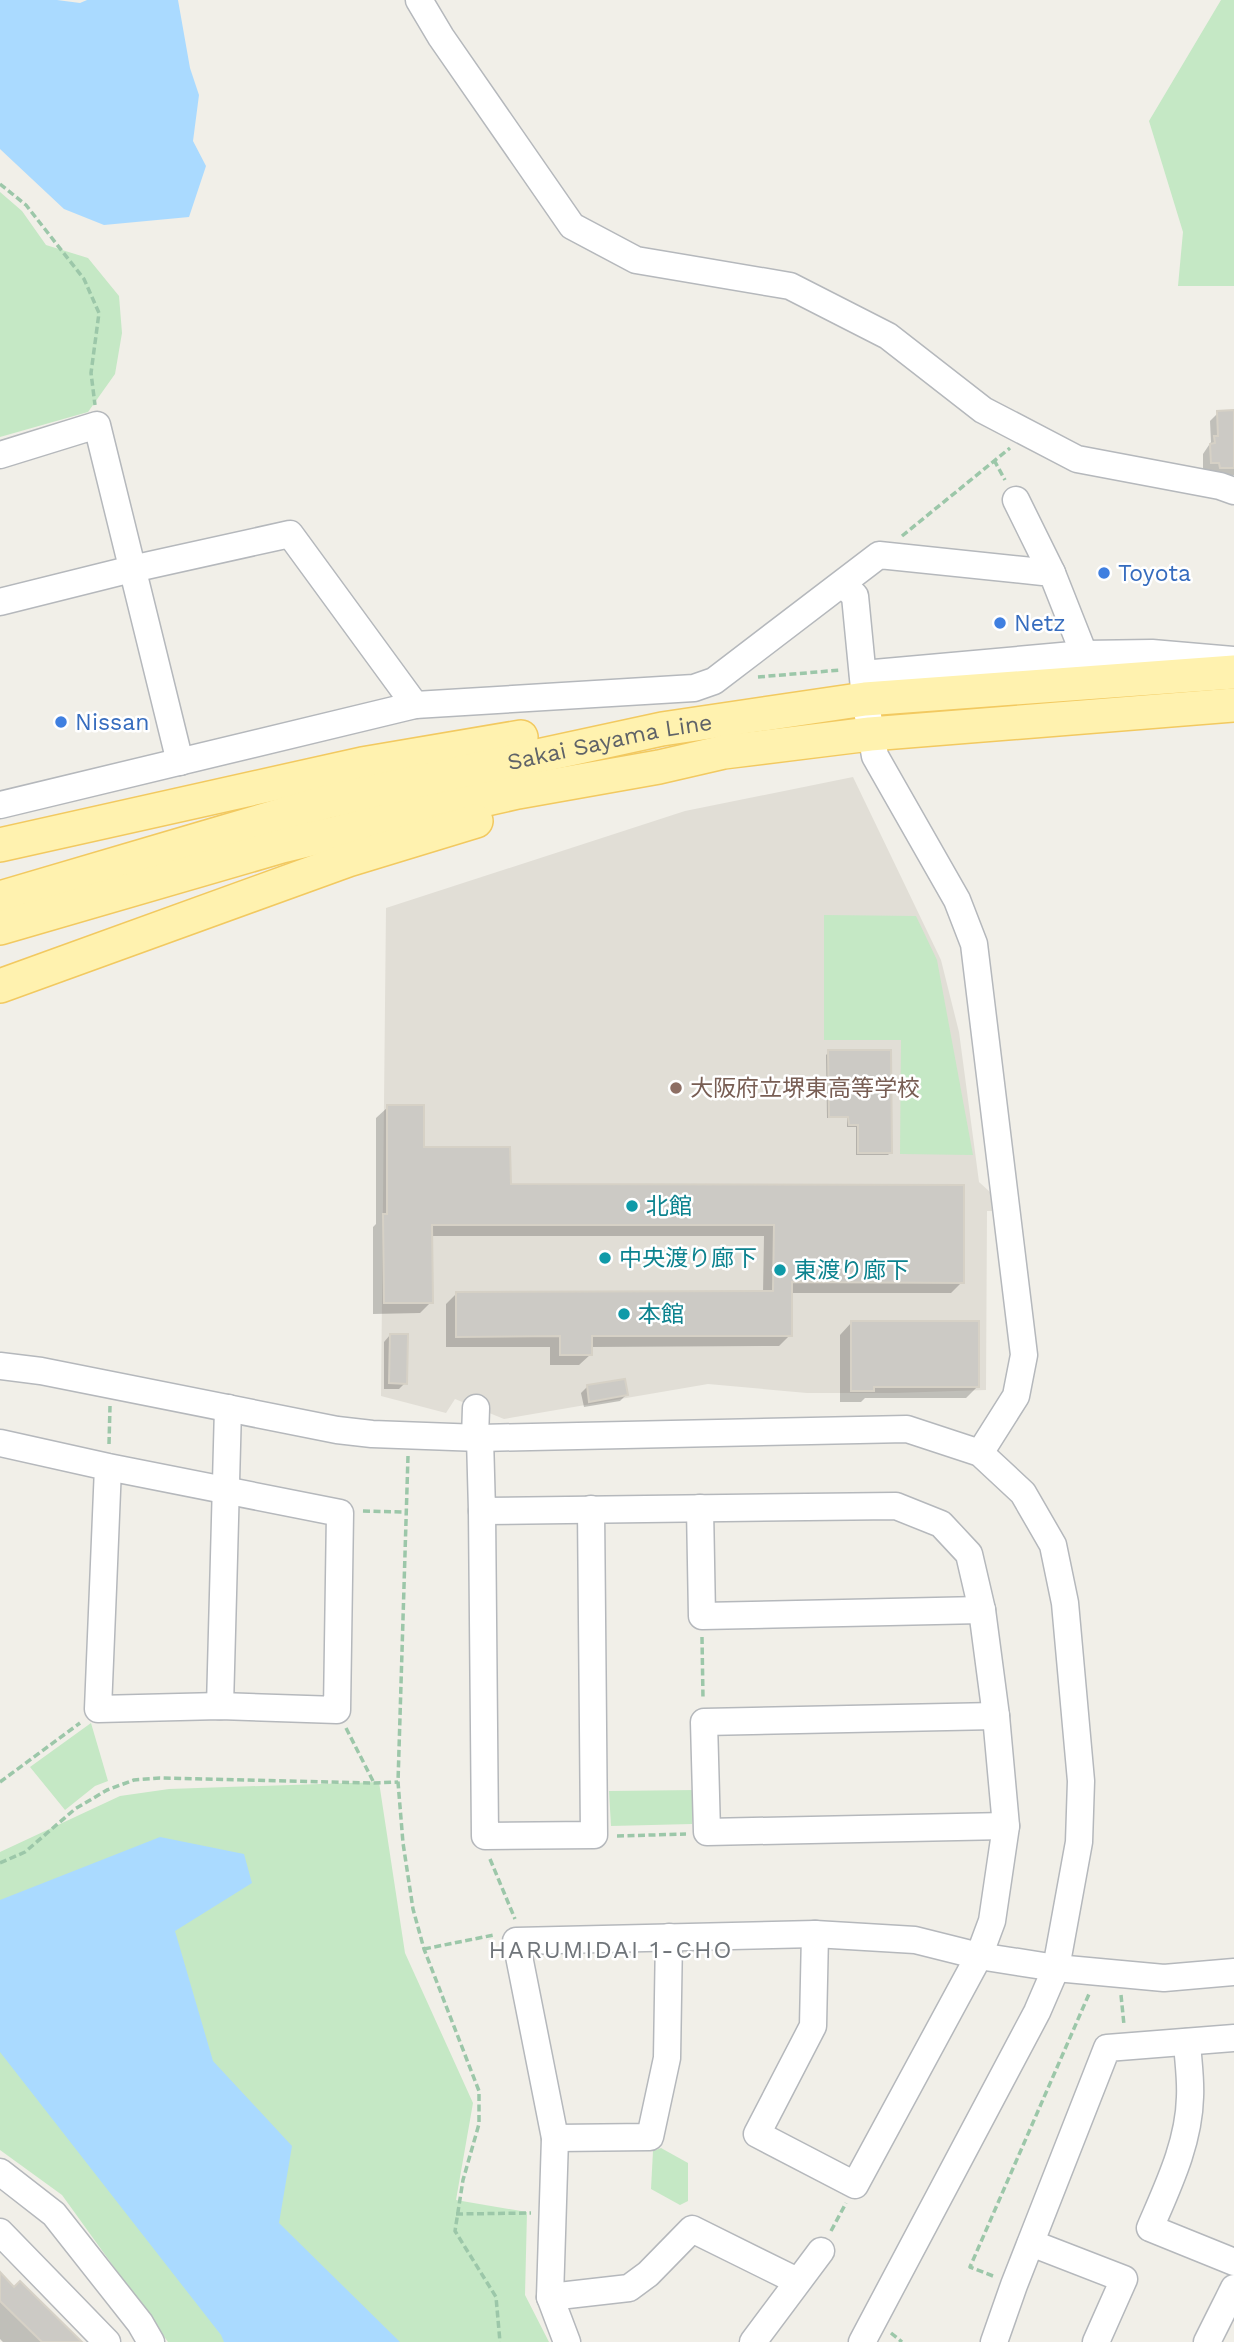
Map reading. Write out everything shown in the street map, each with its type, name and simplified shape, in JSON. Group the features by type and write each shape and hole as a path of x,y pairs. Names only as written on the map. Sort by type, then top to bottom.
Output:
{"main road":[{"name":"Sakai Sayama Line","path":"0,898 326,802 662,729 859,681 1234,672"},
{"name":"Sakai Sayama Line","path":"0,928 294,843 518,792 724,752 870,734 1234,705"},
{"path":"0,845 362,764 584,726 662,729"},
{"path":"0,986 348,860 659,766"}],"street":[{"path":"419,0 572,226 636,260 790,286 888,336 983,410 1077,460 1220,486 1234,491"},
{"path":"0,454 97,425 180,762"},
{"path":"1016,500 1052,573 1084,654"},
{"path":"0,601 290,534 415,705"},
{"path":"0,805 415,705 694,688 714,681 879,555 1052,573"},
{"path":"843,584 855,596 859,681 874,756 957,900 974,944 1024,1355 1016,1396 980,1453"},
{"path":"859,681 1084,654 1152,653 1234,660"},
{"path":"0,1366 41,1371 337,1430 372,1434 477,1437 907,1429 980,1453 1023,1493 1054,1545 1065,1603 1081,1781 1079,1842 1072,1886 1056,1968 1037,2012 862,2342"},
{"path":"220,1706 228,1408"},
{"path":"476,1408 482,1511 485,1836 594,1835 591,1509"},
{"path":"0,1443 340,1513 337,1710 220,1706 98,1709 108,1467"},
{"path":"482,1511 896,1506 941,1524 969,1554 982,1610 996,1716 1006,1826 992,1921 979,1956 855,2185 757,2134 813,2026 816,1934"},
{"path":"701,1508 702,1616 982,1610"},
{"path":"996,1716 704,1722 707,1832 1006,1826"},
{"path":"567,2342 550,2297 555,2138 520,1941 816,1934 915,1940 979,1956 1056,1968 1164,1978 1234,1972"},
{"path":"555,2138 650,2137 667,2058 669,1937"},
{"path":"994,2342 1107,2048 1234,2038"},
{"path":"1186,2042 1191,2096 1187,2129 1174,2172 1150,2228 1234,2262"},
{"path":"4,2181 54,2214 140,2323 150,2342"},
{"path":"550,2297 629,2288 648,2274 692,2229 797,2281"},
{"path":"0,2232 107,2342"},
{"path":"1031,2243 1124,2279 1096,2342"},
{"path":"753,2342 821,2251"},
{"path":"1207,2342 1234,2288"}],"path":[{"path":"0,184 26,205 84,279 99,313 92,373 97,425"},
{"path":"879,555 1028,433"},
{"path":"755,677 859,681"},
{"path":"108,1467 111,1385"},
{"path":"408,1450 398,1782 403,1843 413,1909 424,1949 479,2091 479,2124 463,2180 455,2231 496,2297 500,2342"},
{"path":"340,1513 406,1513"},
{"path":"702,1616 704,1722"},
{"path":"0,1782 98,1709"},
{"path":"337,1710 374,1783"},
{"path":"0,1863 25,1852 75,1809 107,1790 134,1780 160,1778 398,1782"},
{"path":"594,1835 707,1832"},
{"path":"485,1836 484,1844 520,1941"},
{"path":"424,1949 500,1934 520,1941"},
{"path":"970,2267 1092,1986"},
{"path":"1120,1989 1126,2046"},
{"path":"821,2251 855,2185"},
{"path":"456,2214 552,2213"}],"shaded area":[{"name":"大阪府立堺東高等学校","path":"853,777 941,960 959,1032 979,1182 990,1192 992,1211 987,1211 986,1390 807,1393 708,1384 504,1419 455,1399 446,1413 381,1396 386,908 685,811"}],"green space":[{"path":"1221,0 1234,0 1234,286 1178,286 1183,232 1149,121"},
{"path":"0,192 22,211 46,245 88,258 119,296 122,333 115,374 88,412 0,437"},
{"path":"824,915 916,916 937,960 973,1155 900,1154 901,1040 824,1040"},
{"path":"91,1723 108,1781 95,1786 65,1810 30,1767"},
{"path":"379,1782 405,1953 473,2103 456,2200 527,2212 525,2295 549,2342 168,2342 62,2195 0,2150 0,1852 120,1796 169,1789"},
{"path":"695,1790 692,1824 611,1826 609,1791"},
{"path":"661,2148 688,2163 688,2201 680,2205 651,2189 653,2151"}],"water":[{"path":"0,0 57,0 80,3 87,0 178,0 190,68 199,95 193,141 206,166 189,217 104,225 64,209 0,149"},
{"path":"160,1837 244,1854 252,1883 175,1931 213,2061 292,2146 279,2223 400,2342 224,2342 0,2052 0,1900"}],"building":[{"path":"1234,410 1234,468 1220,468 1219,463 1211,463 1210,444 1215,443 1214,436 1218,436 1217,411"},
{"path":"828,1050 891,1050 892,1153 858,1153 858,1125 849,1125 848,1117 829,1117"},
{"path":"387,1105 424,1105 424,1147 510,1147 511,1184 964,1185 964,1283 792,1282 792,1336 592,1336 592,1355 560,1355 560,1336 456,1337 456,1292 773,1291 774,1225 432,1225 433,1303 384,1303 383,1214 387,1214"},
{"path":"851,1321 979,1321 979,1387 874,1387 874,1391 851,1391"},
{"path":"390,1334 408,1334 407,1384 389,1383"},
{"path":"625,1379 628,1395 589,1402 587,1385"},
{"path":"0,2272 14,2287 20,2281 82,2342 42,2342 0,2301"}],"place":[{"name":"Toyota","path":"1104,573"},
{"name":"Netz","path":"1000,623"},
{"name":"Nissan","path":"61,722"},
{"name":"大阪府立堺東高等学校","path":"676,1088"},
{"name":"北館","path":"632,1206"},
{"name":"中央渡り廊下","path":"605,1258"},
{"name":"東渡り廊下","path":"780,1270"},
{"name":"本館","path":"624,1314"}],"district":[{"name":"HARUMIDAI 1-CHO","path":"611,1950"}]}
